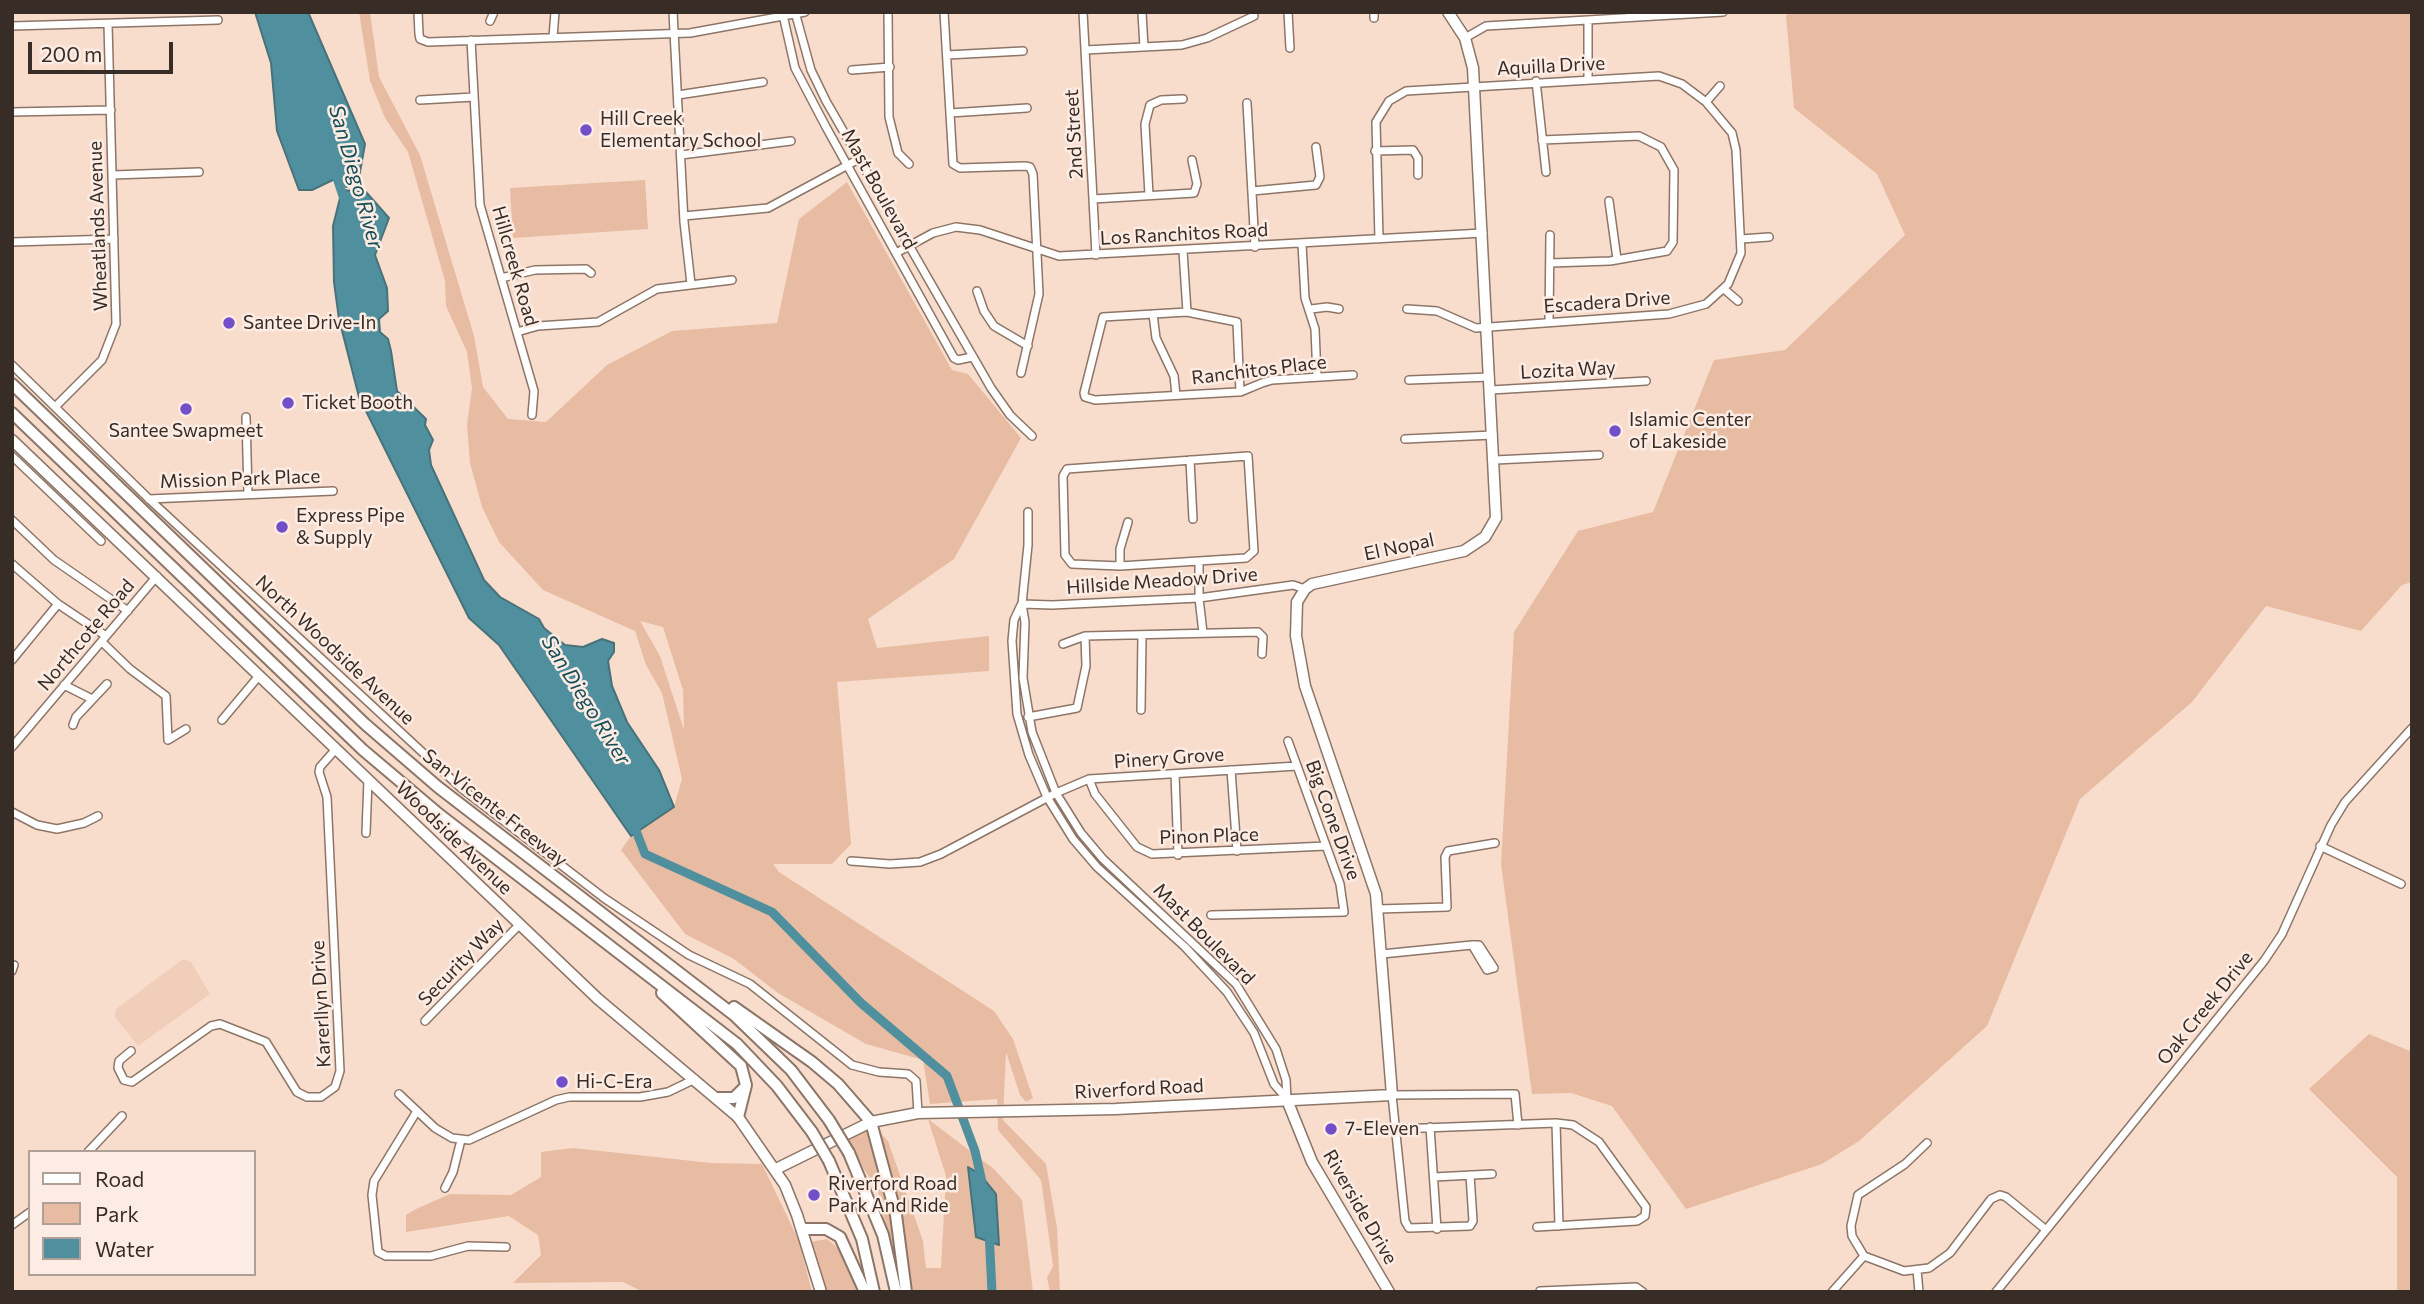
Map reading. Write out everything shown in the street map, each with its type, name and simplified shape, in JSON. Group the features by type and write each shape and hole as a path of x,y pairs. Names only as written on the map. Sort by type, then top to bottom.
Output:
{"highway":[{"name":"San Vicente Freeway","path":"12,384 365,724 438,787 689,978 774,1051 830,1120 849,1153 883,1235 896,1292"},
{"name":"San Vicente Freeway","path":"12,413 363,750 440,815 737,1045 777,1086 812,1132 829,1161 858,1226 874,1292"},
{"path":"627,959 734,1056 741,1066 746,1085 738,1117"},
{"path":"689,978 812,1062 845,1092 871,1122 895,1215 906,1292"},
{"path":"717,1098 734,1098 746,1085"},
{"path":"802,1229 826,1229 841,1237 865,1292"}],"main road":[{"name":"El Nopal","path":"1305,589 1312,584 1473,546 1485,537 1496,518 1475,86 1465,38 1448,12"},
{"name":"Woodside Avenue","path":"12,440 598,999 738,1117 776,1169 802,1229 821,1292"},
{"path":"1305,589 1297,602 1300,665 1371,872 1378,909 1392,1095"},
{"name":"Riverford Road","path":"776,1169 871,1122 918,1112 1015,1111 1392,1095"},
{"name":"Riverside Drive","path":"1287,1100 1312,1162 1389,1292"}],"street":[{"path":"418,12 421,39 433,41 674,34 805,12"},
{"path":"553,37 555,12"},
{"path":"673,12 684,216 691,284"},
{"path":"888,12 889,117 898,153 909,164"},
{"path":"944,12 956,167 1030,167 1034,174 1039,294 1021,373"},
{"name":"2nd Street","path":"1083,12 1096,255"},
{"path":"1288,12 1290,48"},
{"path":"1527,12 1527,24"},
{"path":"1465,38 1486,26 1723,12"},
{"name":"Mast Boulevard","path":"795,13 811,70 859,159 972,357 1010,415 1032,436"},
{"path":"1142,13 1144,47"},
{"name":"Mast Boulevard","path":"783,14 795,68 896,253 954,358 958,360 972,357"},
{"path":"1085,50 1191,43 1254,16"},
{"path":"12,26 218,20"},
{"path":"1588,21 1588,79"},
{"name":"Wheatlands Avenue","path":"56,406 102,360 110,347 117,316 108,24"},
{"name":"Hillcreek Road","path":"471,40 480,205 534,391 532,415"},
{"path":"947,55 1023,51"},
{"path":"852,70 890,67"},
{"name":"Aquilla Drive","path":"1379,239 1376,151 1378,118 1392,98 1412,90 1664,77 1682,84 1706,102 1728,125 1735,141 1741,239"},
{"path":"677,95 763,82"},
{"path":"1536,82 1546,172"},
{"path":"1706,102 1720,86"},
{"path":"420,100 474,97"},
{"path":"1149,195 1146,124 1150,105 1161,100 1183,99"},
{"path":"1247,103 1255,247"},
{"path":"950,113 1027,108"},
{"path":"12,112 111,110"},
{"path":"1542,140 1639,136 1661,147 1674,170 1673,242 1667,251 1617,259 1550,262"},
{"path":"681,155 791,141"},
{"path":"1252,191 1316,185 1320,177 1316,147"},
{"path":"1376,151 1413,150 1418,158 1419,175"},
{"path":"684,216 768,208 859,159"},
{"path":"1093,199 1194,192 1197,184 1192,160"},
{"path":"113,175 199,172"},
{"path":"1609,201 1617,259"},
{"name":"Los Ranchitos Road","path":"896,253 938,231 967,227 1059,256 1483,233"},
{"path":"1549,322 1550,234"},
{"path":"1738,301 1724,289 1737,266 1741,239 1769,237"},
{"path":"12,242 114,239"},
{"path":"1302,244 1306,298 1315,329 1317,377"},
{"path":"1183,251 1187,312"},
{"path":"501,278 535,270 586,269 591,273"},
{"path":"517,332 538,326 598,322 645,293 691,284 732,280"},
{"name":"Escadera Drive","path":"1407,309 1437,311 1467,326 1488,327 1683,312 1706,304 1724,289"},
{"path":"976,291 994,326 1028,346"},
{"path":"1311,309 1339,309"},
{"path":"1175,395 1174,376 1156,338 1153,314 1187,312 1237,322 1240,391"},
{"name":"Ranchitos Place","path":"1153,314 1103,317 1085,397 1095,400 1240,391 1272,380 1353,375"},
{"name":"North Woodside Avenue","path":"12,365 149,499 492,813 604,898 689,955 750,984 848,1062 864,1069 908,1074 916,1081 918,1112"},
{"path":"1409,380 1490,377"},
{"name":"Lozita Way","path":"1491,390 1646,381"},
{"path":"246,417 248,494"},
{"path":"1405,439 1493,435"},
{"path":"1495,460 1599,455"},
{"path":"12,456 101,541"},
{"path":"1248,456 1254,551 1246,558 1120,566 1072,564 1065,555 1063,475 1074,467 1190,460 1248,456"},
{"path":"1190,460 1193,519"},
{"name":"Mission Park Place","path":"149,499 333,491"},
{"path":"1022,604 1028,545 1028,512"},
{"path":"12,520 54,560 128,611"},
{"path":"1120,566 1120,549 1128,523"},
{"path":"1199,561 1203,633"},
{"path":"13,566 104,639 130,669 166,696 168,740 186,729"},
{"name":"Northcote Road","path":"12,747 157,576"},
{"name":"Hillside Meadow Drive","path":"1022,604 1052,606 1199,598 1293,585 1305,589"},
{"path":"12,660 58,604"},
{"name":"Mast Boulevard","path":"1022,604 1025,622 1023,678 1028,717 1056,793 1081,833 1103,859 1236,984 1276,1049 1286,1080 1287,1100"},
{"name":"Mast Boulevard","path":"1022,604 1014,620 1012,641 1017,714 1029,755 1047,797 1073,839 1097,867 1194,957 1242,1014 1265,1055 1274,1084 1287,1100"},
{"path":"1063,644 1085,636 1258,632 1263,637 1262,654"},
{"path":"1142,635 1142,710"},
{"path":"1028,717 1077,708 1086,666 1085,636"},
{"path":"222,720 258,677"},
{"path":"73,725 107,684"},
{"path":"64,685 92,699"},
{"name":"Oak Creek Drive","path":"1996,1292 2271,951 2282,934 2320,846 2345,802 2412,728"},
{"name":"Big Cone Drive","path":"1211,915 1344,912 1340,884 1288,741"},
{"name":"Karerllyn Drive","path":"131,1051 119,1061 118,1068 124,1080 132,1082 211,1026 219,1024 266,1042 297,1092 307,1097 321,1097 335,1087 341,1071 327,797 319,772 320,766 335,750"},
{"name":"Pinery Grove","path":"851,861 890,864 920,862 941,854 1047,797 1089,779 1297,766"},
{"path":"1231,770 1237,851"},
{"path":"1175,774 1178,855"},
{"name":"Pinon Place","path":"1089,779 1095,794 1137,847 1158,855 1326,846"},
{"path":"366,833 368,780"},
{"path":"12,812 37,825 57,829 75,826 98,816"},
{"path":"1378,909 1447,907 1445,858 1448,850 1495,843"},
{"path":"2320,846 2401,884"},
{"name":"Security Way","path":"425,1021 519,925"},
{"path":"1382,954 1472,945"},
{"path":"1194,957 1201,949"},
{"path":"400,1094 435,1128 461,1140 470,1140 556,1100 569,1097 640,1097 668,1091 695,1079"},
{"name":"Riverford Road","path":"1392,1095 1515,1094 1517,1125"},
{"path":"1392,1095 1405,1221 1412,1229 1466,1227 1473,1221 1470,1175"},
{"path":"417,1111 374,1181 378,1252 386,1256 430,1256 468,1246 506,1247"},
{"path":"90,1150 122,1116"},
{"path":"1397,1129 1556,1123 1573,1125 1599,1142 1646,1207 1645,1216 1637,1221 1537,1227"},
{"path":"1556,1123 1559,1226"},
{"path":"1430,1127 1437,1229"},
{"path":"445,1188 453,1172 461,1140"},
{"path":"1927,1143 1905,1164 1858,1195 1851,1226 1852,1236 1864,1256 1892,1269 1929,1268 1950,1253 1997,1196 2006,1197 2045,1229"},
{"path":"1434,1177 1492,1174"},
{"path":"12,1224 28,1213"},
{"path":"1832,1292 1864,1256"},
{"path":"1917,1270 1919,1292"},
{"path":"1540,1290 1636,1287 1643,1292"}],"shaded area":[{"path":"183,959 191,962 210,994 138,1046 115,1017 116,1009"}],"green space":[{"path":"359,12 370,12 379,77 420,155 474,336 483,387 508,419 546,422 607,365 672,331 777,323 799,219 847,182 952,370 968,374 1021,438 954,559 868,619 877,648 989,636 989,671 837,682 851,844 832,864 773,864 779,872 994,1011 1013,1039 1033,1098 1026,1102 1020,1095 1006,1052 1003,1120 1046,1164 1057,1228 1060,1292 1050,1292 1047,1278 1053,1266 1041,1180 998,1130 997,1099 930,1104 923,1060 866,1044 778,993 734,959 685,934 621,850 631,836 674,807 682,779 662,693 646,665 635,631 543,590 499,542 482,507 470,463 467,425 472,388 467,352 446,306 445,281 408,152 385,118 370,81","holes":["640,621 663,627 683,690 684,730 660,656"]},
{"path":"1791,12 2412,12 2412,582 2402,585 2361,631 2266,606 2192,702 2080,799 1987,1026 1859,1141 1822,1164 1686,1209 1612,1106 1571,1093 1532,1094 1501,864 1514,632 1578,531 1653,512 1714,360 1785,350 1905,235 1877,174 1794,108 1786,15"},
{"path":"645,180 648,229 513,238 510,188"},
{"path":"2369,1034 2412,1052 2412,1292 2397,1292 2397,1177 2309,1089"},
{"path":"928,1119 994,1169 1022,1200 1033,1292 901,1292 878,1191 845,1139 872,1125 888,1141 923,1241 926,1268 941,1268 946,1176"},
{"path":"573,1148 711,1163 762,1164 799,1241 812,1292 643,1292 623,1282 513,1283 541,1255 538,1235 509,1216 406,1232 406,1215 416,1209 450,1194 511,1195 541,1177 541,1152"},
{"path":"827,1239 844,1253 857,1292 825,1292 810,1242"}],"water":[{"path":"255,12 308,12 365,144 358,183 346,187 339,177 312,190 299,190 277,131 271,63"},
{"path":"342,190 366,192 389,218 375,255 387,288 388,311 379,319 380,332 388,339 397,391 426,419 425,425 433,440 429,450 431,465 484,580 500,597 539,619 544,628 565,645 583,647 602,639 614,643 614,652 608,661 612,686 627,722 659,770 674,807 631,836 499,645 469,618 359,397 339,319 334,282 333,226"},
{"path":"968,1167 980,1174 996,1194 999,1245 976,1237"}],"waterway":[{"name":"San Diego River","path":"334,169 345,202"},
{"name":"San Diego River","path":"633,823 645,854 772,912 861,1003 947,1076 975,1151 982,1182"},
{"name":"San Diego River","path":"989,1231 992,1292"}],"place":[{"name":"Hill Creek Elementary School","path":"586,130"},
{"name":"Santee Drive-In","path":"229,323"},
{"name":"Ticket Booth","path":"288,403"},
{"name":"Santee Swapmeet","path":"186,409"},
{"name":"Islamic Center of Lakeside","path":"1615,431"},
{"name":"Express Pipe & Supply","path":"282,527"},
{"name":"Hi-C-Era","path":"562,1082"},
{"name":"7-Eleven","path":"1331,1129"},
{"name":"Riverford Road Park And Ride","path":"814,1195"}]}
